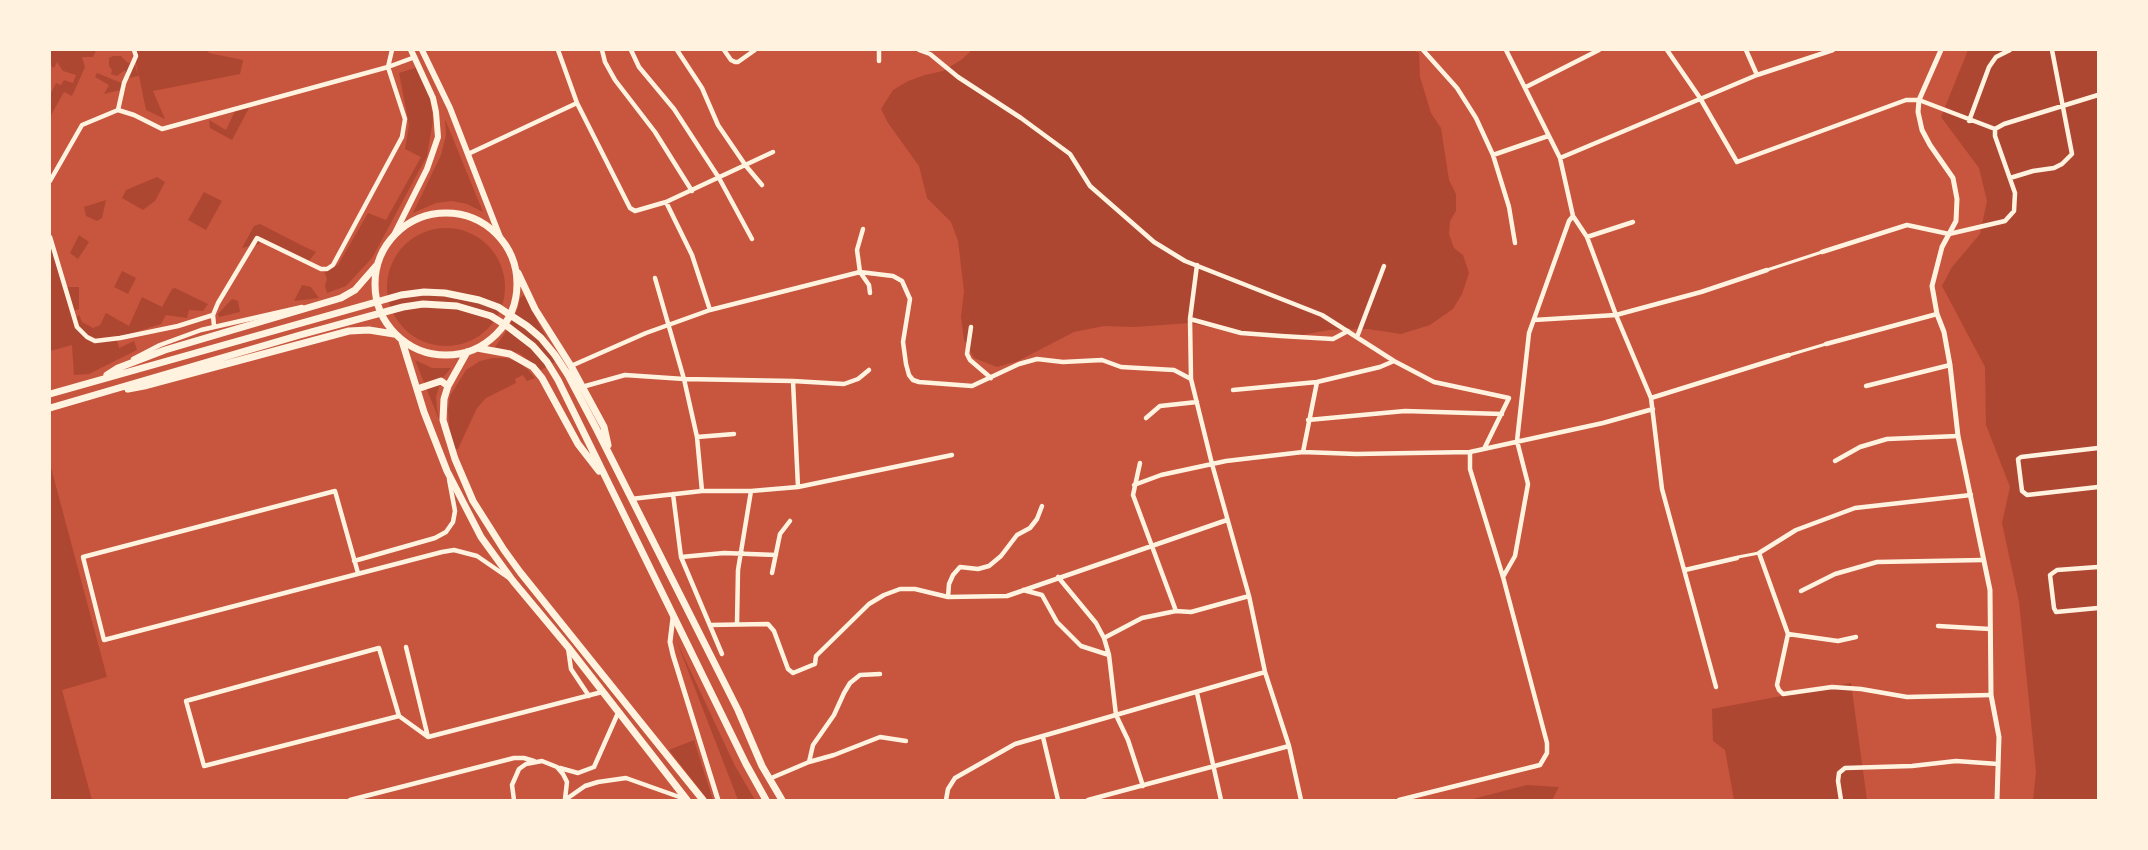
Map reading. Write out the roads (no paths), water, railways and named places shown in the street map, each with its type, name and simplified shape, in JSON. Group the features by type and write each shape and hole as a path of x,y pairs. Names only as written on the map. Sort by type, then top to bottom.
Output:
{"main road":[{"path":"411,50 433,98 438,137 427,170 378,264 376,302 385,322 402,341 433,355 454,355 477,348 495,336 511,312 517,291 515,267"},
{"path":"422,50 450,108 500,237 509,250 536,309 571,366 604,427 610,457"},
{"path":"393,237 406,225 422,218 447,213 472,218 487,226 500,237"},
{"path":"98,380 118,368 174,347 317,306 350,294 378,264"},
{"path":"50,394 401,295 424,292 462,295 498,307 541,338 568,375 738,710 768,779 782,801"},
{"path":"50,408 403,307 423,304 457,306 491,316 533,346 547,362 558,380 749,771 766,801"},
{"path":"104,392 144,386 349,331 369,330 394,334"},
{"path":"402,341 447,471 482,537 513,581 568,647 686,800"},
{"path":"477,348 510,354 533,367 542,378 578,444 608,483"},
{"path":"467,352 448,386 444,399 443,420 473,501 527,581 703,801"},
{"path":"417,389 441,381 448,386"}],"street":[{"path":"118,110 124,83 136,56 134,50"},
{"path":"214,326 213,315 257,238 321,269 327,269 333,265 402,137 405,119 388,68 392,50"},
{"path":"558,50 577,103 630,208 635,211 692,191 773,152"},
{"path":"602,50 605,62 615,80 656,132 692,191"},
{"path":"631,50 639,67 674,109 719,178 752,238"},
{"path":"677,50 702,88 718,125 762,185"},
{"path":"724,50 731,60 738,62 755,50"},
{"path":"879,50 879,61"},
{"path":"919,50 930,54 958,77 1021,118 1070,154 1090,186 1154,242 1185,261 1322,315 1394,361 1434,382 1522,399"},
{"path":"1423,50 1457,88 1476,118 1493,155 1509,207 1515,243"},
{"path":"1506,50 1560,159 1573,216 1587,237 1616,315 1651,398 1662,489 1716,687"},
{"path":"1526,87 1599,50"},
{"path":"1667,50 1700,98 1737,162 1906,100 1919,100 1995,129 2004,124 2098,95"},
{"path":"1746,50 1757,75"},
{"path":"1560,159 1757,75 1833,50"},
{"path":"1941,50 1919,100 1918,112 1922,130 1953,178 1957,200 1956,221 1942,247 1932,286 1937,314 1944,332 1958,436 1990,590 1992,694 1999,737 1997,801"},
{"path":"1970,121 1989,67 1996,57 2010,50"},
{"path":"2010,178 2054,168 2072,154 2052,50"},
{"path":"50,181 82,125 118,110 162,129 388,68 415,57"},
{"path":"468,154 577,103"},
{"path":"1534,320 1616,315 1701,292 1908,225 1948,234 2005,221 2014,211 2015,193 1995,136 1995,129"},
{"path":"1493,155 1548,136"},
{"path":"666,202 692,255 710,310"},
{"path":"1503,576 1515,556 1528,484 1517,441 1529,333 1565,231 1573,216"},
{"path":"1587,237 1633,222"},
{"path":"863,229 857,250 860,272 869,285 870,293"},
{"path":"50,237 77,327 95,341 178,326 213,315"},
{"path":"1197,266 1190,319 1191,379 1249,596 1265,672 1289,746 1301,801"},
{"path":"1357,337 1384,266"},
{"path":"571,366 646,333 710,310 860,272 893,276 902,281 910,299 903,342 909,375 913,380 961,387 972,386 1018,363 1037,359 1063,362 1102,360 1121,367 1173,370 1191,379"},
{"path":"655,278 670,326 697,436 702,491"},
{"path":"118,368 160,345 214,326 297,307 317,306"},
{"path":"1651,398 1789,354 1937,314"},
{"path":"1190,319 1241,333 1333,339 1348,331"},
{"path":"971,327 967,354 970,360 991,378"},
{"path":"1233,390 1317,382 1380,367 1394,361"},
{"path":"1866,386 1950,365"},
{"path":"582,387 625,375 844,384 858,379 869,370"},
{"path":"793,381 798,487"},
{"path":"1303,452 1317,382"},
{"path":"1484,449 1509,398"},
{"path":"1146,418 1160,406 1197,402"},
{"path":"1134,485 1161,475 1212,464 1303,452 1356,454 1470,452 1603,423 1653,409"},
{"path":"1308,420 1405,411 1502,414"},
{"path":"697,436 734,434"},
{"path":"1834,461 1860,447 1887,440 1958,436"},
{"path":"2098,448 2018,459 2022,491 2027,495 2098,487"},
{"path":"1399,801 1540,765 1547,753 1547,743 1503,576 1470,469 1470,452"},
{"path":"631,499 702,491 751,491 798,487 837,477 951,455"},
{"path":"1140,463 1133,495 1176,611"},
{"path":"354,561 435,538 446,532 453,522 455,512 447,471"},
{"path":"358,573 335,491 83,557 104,640 454,550 477,556 513,581"},
{"path":"737,624 738,570 751,491"},
{"path":"673,494 681,557 722,654"},
{"path":"1685,570 1760,553 1796,530 1855,508 1971,495"},
{"path":"948,597 949,584 960,567 978,569 989,566 1001,556 1017,535 1030,528 1037,519 1042,506"},
{"path":"710,625 768,624 790,673 794,673 815,664 816,656 830,641 869,604 884,595 907,588 948,597 1007,596 1021,589 1227,520"},
{"path":"772,573 780,534 790,521"},
{"path":"681,557 724,553 776,555"},
{"path":"1760,553 1788,634 1777,685 1783,694 1832,687 1907,697 1992,694"},
{"path":"374,555 377,568"},
{"path":"1801,591 1835,574 1877,562 1983,560"},
{"path":"2098,567 2057,570 2050,575 2056,612 2098,608"},
{"path":"1058,577 1096,623 1104,638 1109,655 1116,715 1128,740 1143,786"},
{"path":"1021,589 1042,595 1057,622 1081,646 1109,655"},
{"path":"1104,638 1142,618 1176,611 1191,612 1249,596"},
{"path":"674,616 670,642 718,801"},
{"path":"1938,626 1990,629"},
{"path":"1788,634 1838,641 1856,637"},
{"path":"406,647 428,736"},
{"path":"568,647 571,669 590,696"},
{"path":"399,716 204,766 186,701 379,648 399,716 428,736 602,692"},
{"path":"946,801 948,789 955,778 990,756 1015,744 1265,672"},
{"path":"809,762 813,745 834,716 850,683 860,675 880,674"},
{"path":"1197,693 1221,801"},
{"path":"514,801 512,785 514,777 526,764 542,760 578,773 594,767 618,712"},
{"path":"768,779 880,737 906,741"},
{"path":"1043,737 1058,801"},
{"path":"1088,801 1289,746"},
{"path":"350,801 514,758 534,761"},
{"path":"1841,801 1838,781 1839,773 1845,768 1912,766 1956,761 1998,764"},
{"path":"557,767 567,782 568,791 565,800"},
{"path":"565,800 585,786 626,778 686,800"}]}
